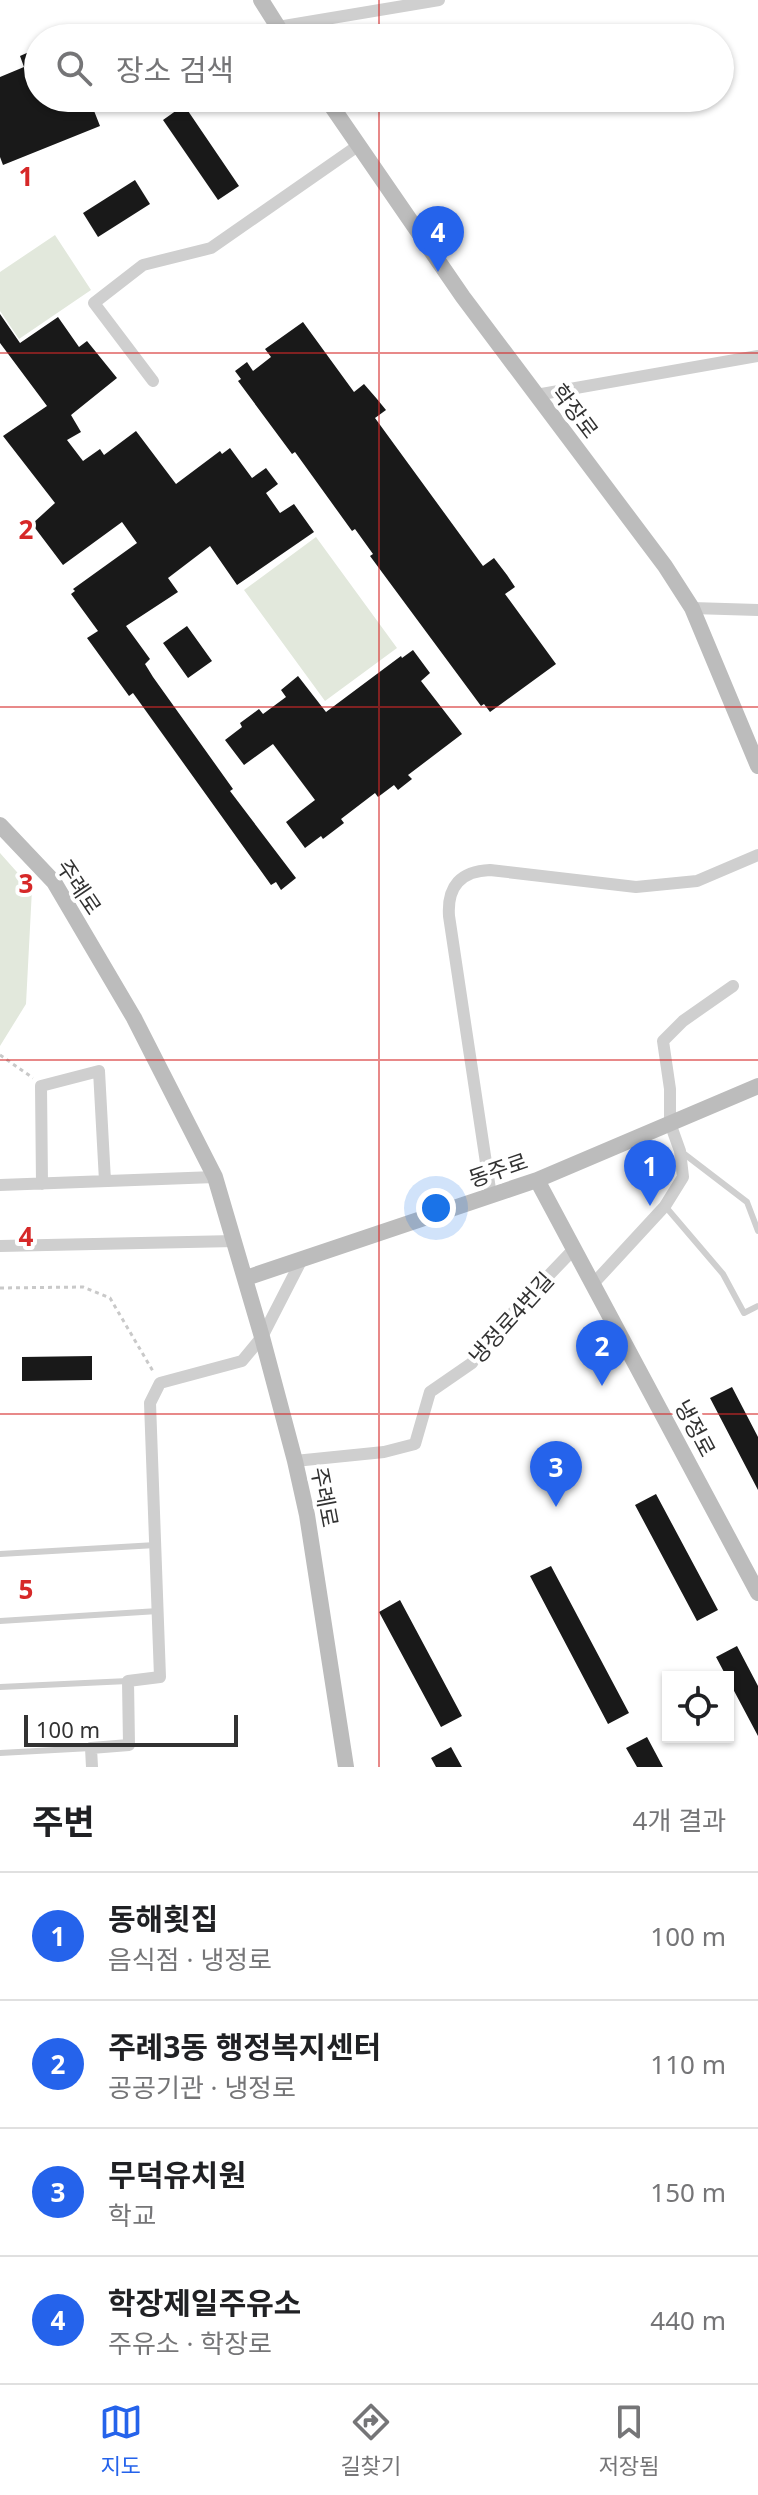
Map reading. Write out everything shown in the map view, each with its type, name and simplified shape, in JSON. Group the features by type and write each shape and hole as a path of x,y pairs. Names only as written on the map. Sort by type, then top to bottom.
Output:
{"main road":[{"path":"261,0 277,24"},
{"name":"학장로","path":"336,112 463,297 665,566 692,608 758,766"},
{"name":"주례로","path":"0,825 54,882 134,1018 215,1177 246,1278 307,1515 346,1767"},
{"name":"동주로","path":"246,1278 537,1180 758,1086"},
{"name":"냉정로","path":"537,1180 758,1593"}],"street":[{"path":"314,24 401,2 439,0"},
{"path":"153,381 94,303 143,265 211,248 359,145"},
{"path":"536,395 758,356"},
{"path":"692,608 758,610"},
{"path":"491,1196 449,916 450,893 456,883 474,871 490,870 620,886 686,883 758,855"},
{"path":"593,1284 665,1206 683,1177 680,1151 670,1123 670,1089 663,1041 683,1021 733,986"},
{"path":"42,1184 41,1086 99,1071 105,1181"},
{"path":"0,1185 215,1177"},
{"path":"0,1246 235,1241"},
{"name":"냉정로4번길","path":"295,1461 384,1452 415,1444 430,1392 472,1363 482,1345 574,1249"},
{"path":"92,1767 91,1748 129,1745 128,1681 160,1677 150,1403 160,1383 242,1361 262,1337 301,1261"}],"lane":[{"path":"680,1151 747,1202 758,1231"},
{"path":"665,1206 723,1274 744,1313 758,1306"},
{"path":"0,1554 156,1545"},
{"path":"0,1621 158,1611"},
{"path":"0,1687 128,1681"},
{"path":"0,1753 91,1748"}],"path":[{"path":"0,1055 24,1070 41,1086"},
{"path":"0,1288 83,1287 110,1298 160,1383"}],"shaded area":[{"path":"55,235 91,290 19,339 0,311 0,272"},
{"path":"316,537 397,648 325,701 244,590"},
{"path":"0,853 32,889 26,1004 0,1046"}],"building":[{"path":"24,67 24,112 94,112 100,126 3,165 0,157 0,77"},
{"path":"174,112 189,112 239,186 218,200 163,120"},
{"path":"135,180 150,204 98,237 83,213"},
{"path":"0,314 20,343 58,317 79,347 87,341 117,378 71,415 81,432 67,440 83,461 100,449 104,455 136,431 176,484 220,451 222,454 230,448 252,478 266,468 278,484 266,493 280,513 294,504 314,532 237,585 210,546 168,578 178,592 126,626 150,659 145,664 153,677 233,789 230,791 296,878 281,890 276,882 271,885 133,693 129,696 87,638 98,631 71,594 75,591 73,589 137,543 122,522 63,565 32,524 55,503 3,436 47,406 0,343"},
{"path":"303,322 354,392 364,384 386,410 375,418 483,566 494,558 507,575 515,587 505,594 556,664 490,712 484,704 481,706 370,556 373,554 355,529 352,531 295,452 292,454 238,381 241,379 235,371 247,362 253,371 271,357 265,349"},
{"path":"187,626 212,661 188,678 163,643"},
{"path":"413,650 430,673 421,681 462,734 408,775 412,779 398,790 394,785 378,797 375,793 341,819 344,823 305,848 286,822 315,800 273,744 244,765 225,740 242,727 240,723 259,709 263,714 286,697 281,690 298,676 326,712"},
{"path":"92,1356 92,1380 22,1381 22,1357"},
{"path":"732,1387 758,1437 758,1490 710,1398"},
{"path":"656,1494 718,1610 697,1621 635,1505"},
{"path":"551,1566 629,1713 608,1724 530,1576"},
{"path":"400,1600 462,1716 441,1727 379,1612"},
{"path":"737,1646 758,1686 758,1736 734,1691 734,1671 723,1671 716,1657"},
{"path":"647,1737 663,1767 637,1767 626,1748"},
{"path":"451,1747 462,1767 436,1767 431,1758"}],"place":[{"name":"학장제일주유소","path":"438,272"},
{"name":"동해횟집","path":"650,1206"},
{"name":"주례3동 행정복지센터","path":"602,1386"},
{"name":"무덕유치원","path":"556,1507"}]}
